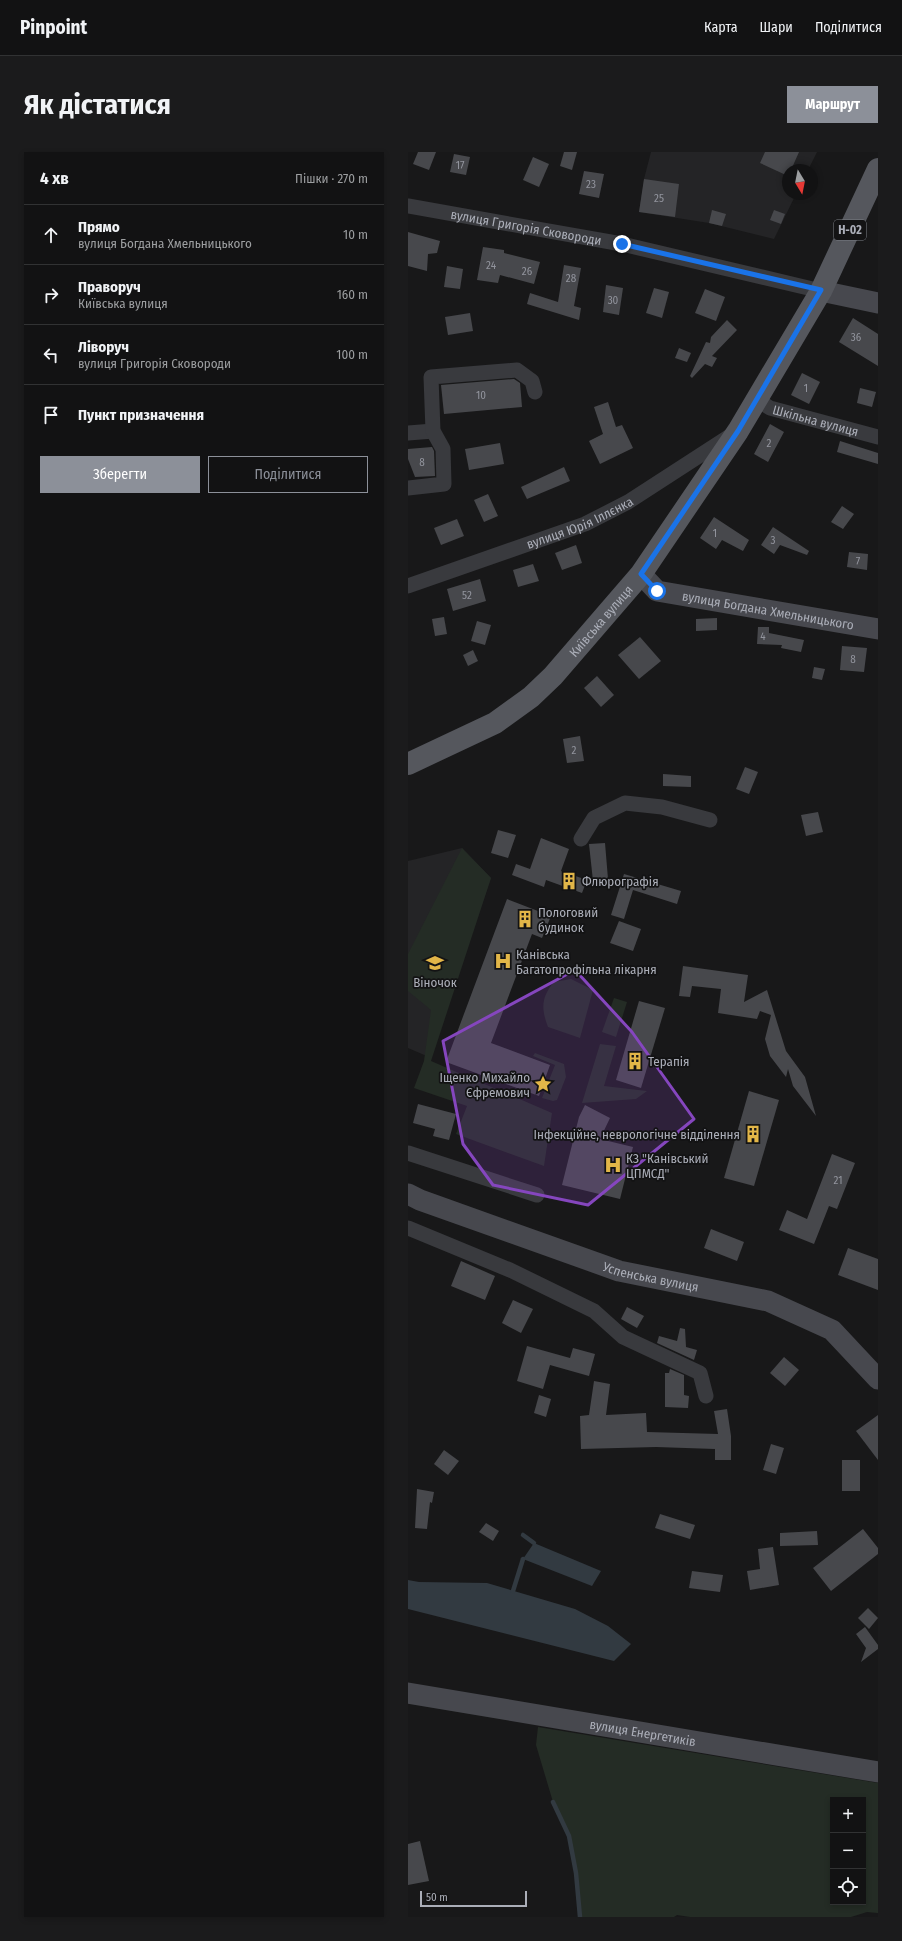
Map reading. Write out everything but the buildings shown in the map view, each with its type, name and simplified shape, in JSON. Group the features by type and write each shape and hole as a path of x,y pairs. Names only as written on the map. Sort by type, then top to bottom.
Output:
{"main road":[{"name":"Київська вулиця","path":"408,764 495,723 531,698 553,676 641,574 738,431 821,290 878,169"}],"street":[{"name":"вулиця Григорія Сковороди","path":"408,206 622,244 878,303"},
{"path":"408,488 444,484 443,450 433,432 431,377 517,370 532,381 535,392"},
{"name":"Шкільна вулиця","path":"756,399 770,408 878,437"},
{"name":"вулиця Юрія Іллєнка","path":"408,586 585,524 628,502 738,431"},
{"path":"408,433 433,432"},
{"name":"вулиця Богдана Хмельницького","path":"641,574 657,591 878,629"},
{"path":"581,839 594,818 625,803 662,807 710,820"},
{"path":"408,1153 537,1195"},
{"name":"Успенська вулиця","path":"408,1194 420,1200 619,1271 768,1301 832,1330 878,1379"},
{"path":"408,1228 510,1270 594,1311 623,1337 700,1374 706,1396"},
{"name":"вулиця Енергетиків","path":"408,1693 878,1772"}],"highlighted area":[{"path":"575,970 632,1032 694,1119 588,1205 493,1185 463,1144 443,1041"}],"shaded area":[{"path":"651,152 817,152 811,164 782,164 782,200 793,200 774,239 709,223 639,212 644,179"},
{"name":"Віночок","path":"462,848 491,878 429,1057 408,1048 408,861"},
{"path":"462,848 491,878 431,1061 552,1113 544,1166 456,1134 467,1106 414,1088 424,1061 431,1010 408,991 408,954"},
{"path":"571,979 593,990 580,1038 548,1027 543,1009 547,993 554,982"},
{"path":"614,998 627,1002 616,1037 602,1032"},
{"path":"600,1044 616,1046 604,1086 647,1091 636,1099 582,1103"},
{"path":"535,1053 564,1064 566,1077 557,1100 553,1101 542,1098 555,1065 533,1056"},
{"path":"534,1543 601,1571 592,1586 523,1559"},
{"path":"408,1580 419,1582 487,1583 575,1609 608,1626 631,1644 614,1661 408,1609"},
{"path":"538,1727 878,1783 878,1913 867,1912 851,1917 690,1917 677,1915 674,1917 580,1917 576,1873 569,1836 553,1802 536,1745"}],"waterway":[{"path":"523,1535 534,1543"},
{"path":"513,1591 523,1559"},
{"path":"553,1802 569,1836 576,1873 580,1917"}],"place":[{"name":"Флюрографія","path":"569,881"},
{"name":"Пологовий будинок","path":"525,919"},
{"name":"Канівська Багатопрофільна лікарня","path":"503,961"},
{"name":"Віночок","path":"435,963"},
{"name":"Терапія","path":"635,1061"},
{"name":"Іщенко Михайло Єфремович","path":"543,1084"},
{"name":"Інфекційне, неврологічне відділення","path":"753,1134"},
{"name":"КЗ \"Канівський ЦПМСД\"","path":"613,1165"}],"route":[{"path":"622,244 821,290 738,431 641,574 657,591"}]}
